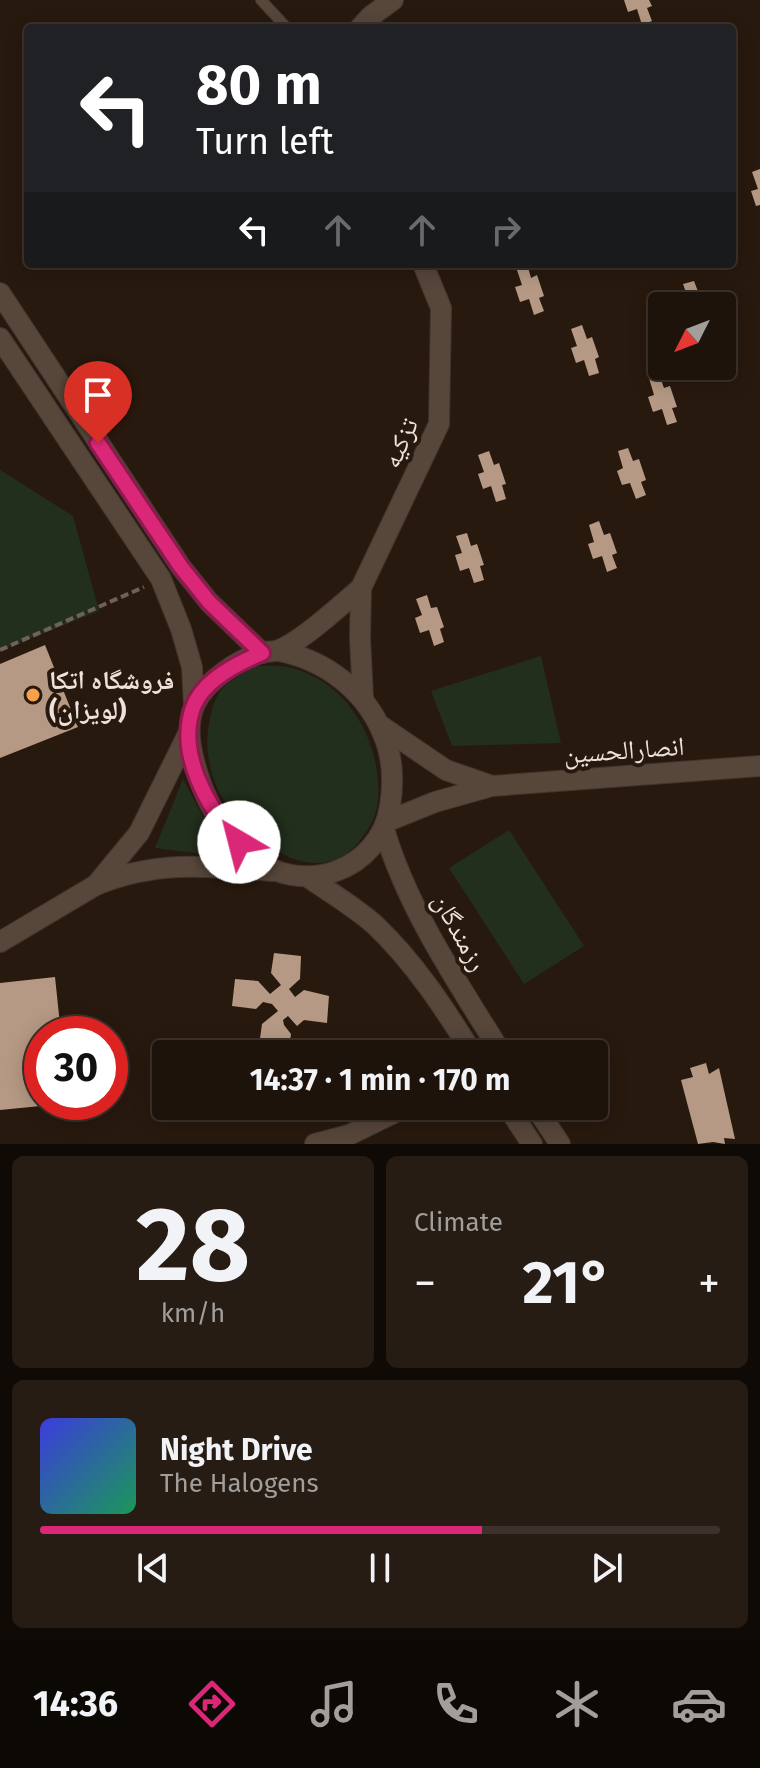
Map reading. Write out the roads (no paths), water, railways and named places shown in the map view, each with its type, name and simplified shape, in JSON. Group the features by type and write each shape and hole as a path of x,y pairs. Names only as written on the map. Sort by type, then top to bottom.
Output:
{"street":[{"path":"366,15 393,0"},
{"name":"تزکیه","path":"363,698 361,588 439,424 441,308 425,268"},
{"path":"0,293 181,567 209,602 270,652"},
{"path":"0,338 161,579 192,667 194,705 189,732 139,833 96,885"},
{"path":"161,579 181,567"},
{"name":"تزکیه","path":"270,652 311,629 361,588"},
{"path":"0,942 96,885 124,873 165,867 209,866 277,871 309,878 339,872 367,853 386,825 392,794 392,768 380,725 363,698 341,678 297,654 270,652 238,663 204,691 194,705"},
{"path":"380,725 446,770 492,786"},
{"path":"189,732 194,763 206,797 226,829 251,856 277,871"},
{"name":"انصارالحسین","path":"492,786 760,766"},
{"path":"386,825 435,802 492,786"},
{"name":"رزمندگان","path":"386,825 392,857 412,899 493,1040"},
{"name":"رزمندگان","path":"309,878 373,924 405,956 464,1040"},
{"path":"315,1144 349,1135 380,1120"},
{"path":"516,1120 532,1144"},
{"path":"544,1120 560,1144"}],"lane":[{"path":"261,0 283,24"}],"place":[{"name":"فروشگاه اتکا (لویزان)","path":"33,695"}]}
